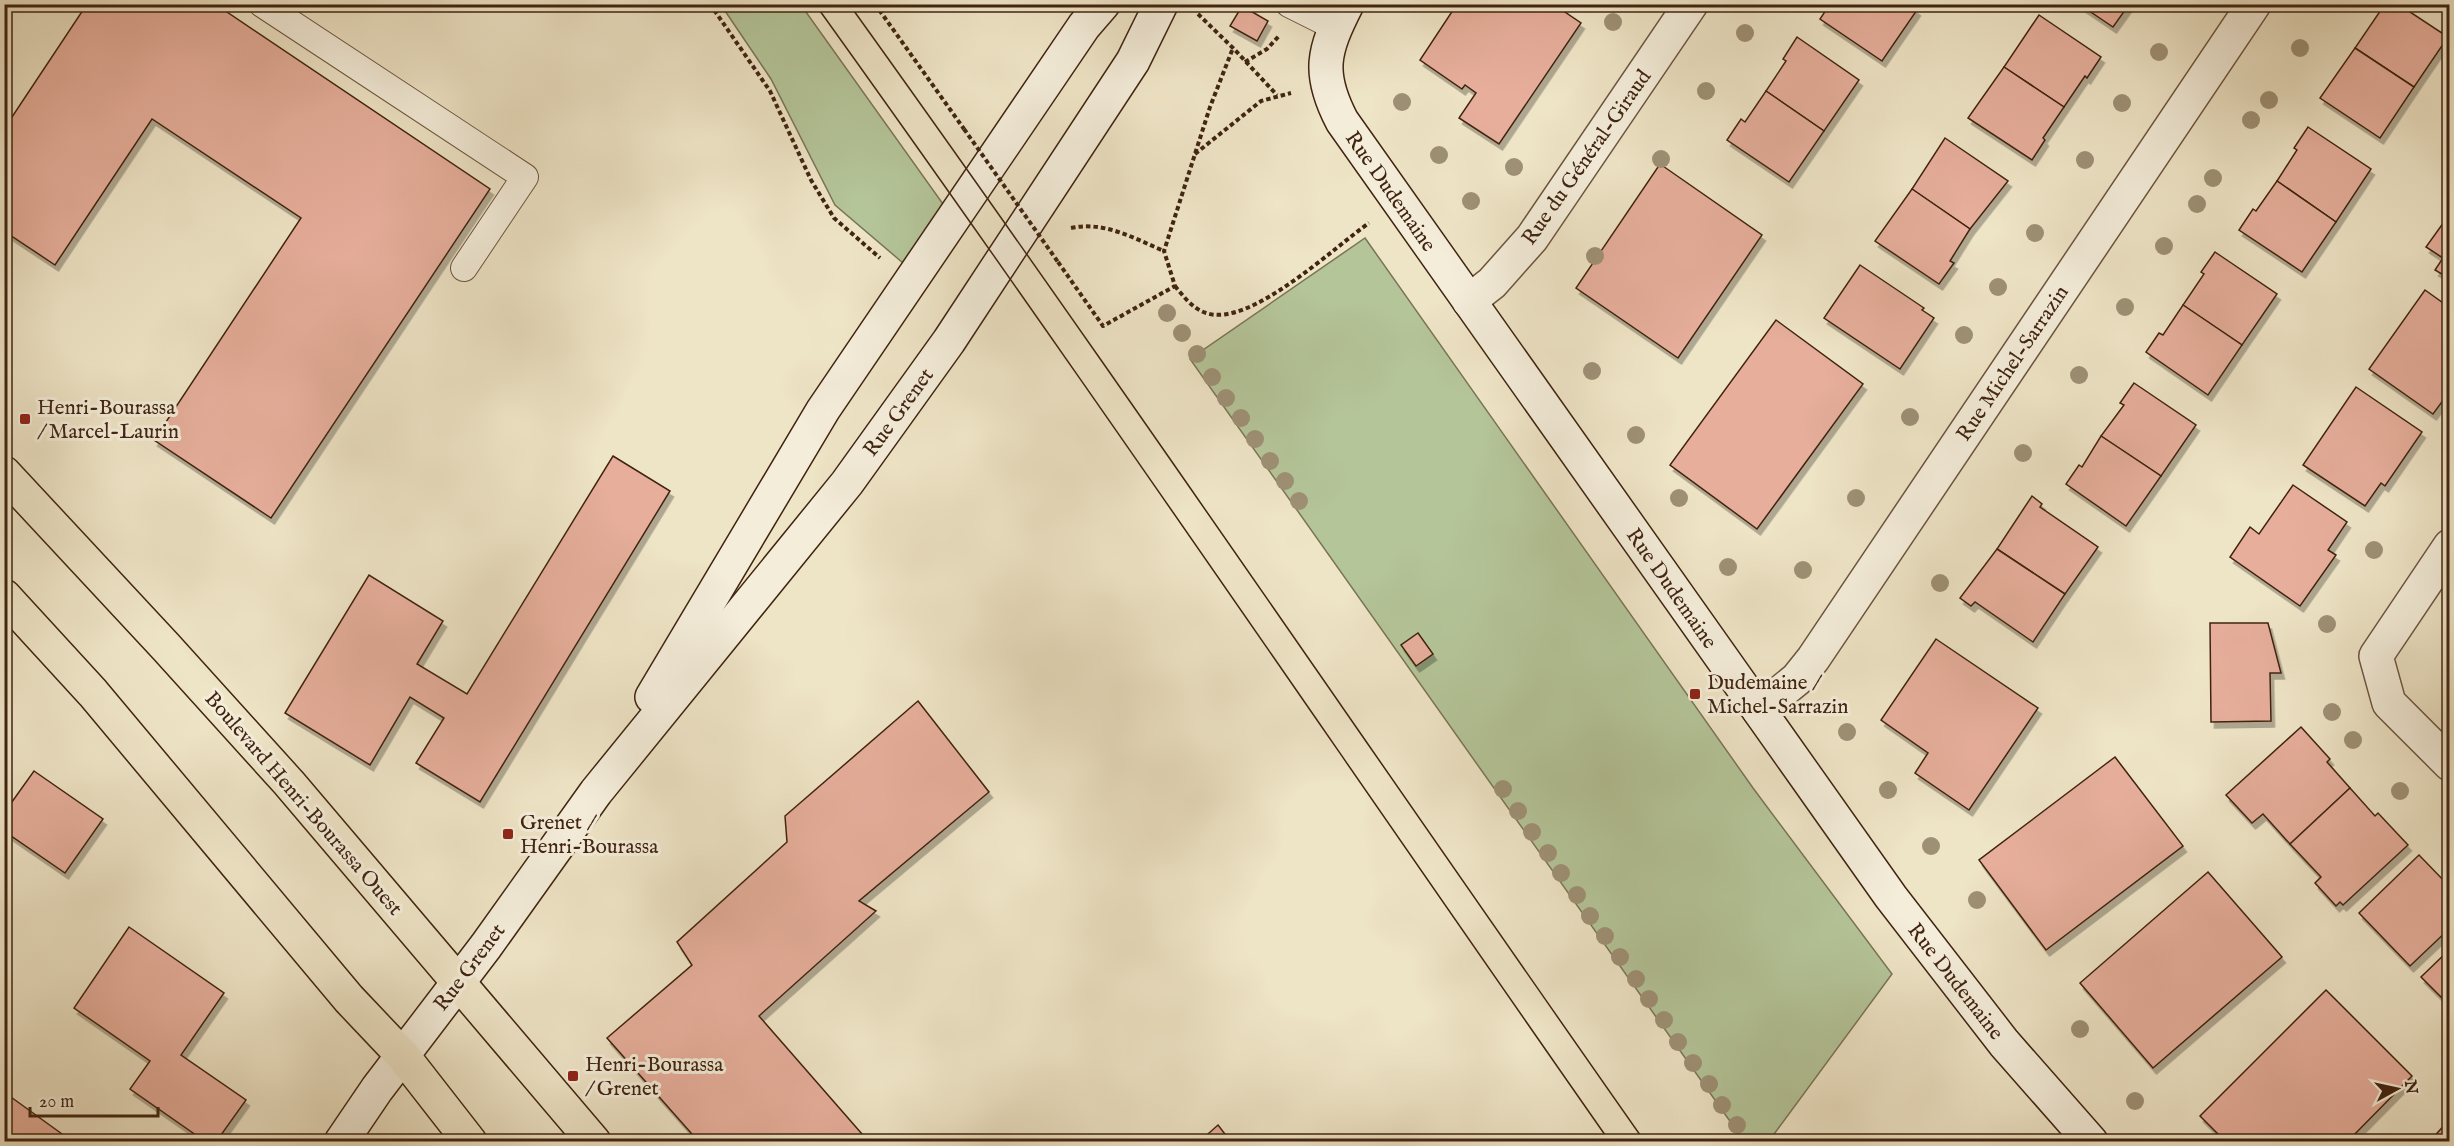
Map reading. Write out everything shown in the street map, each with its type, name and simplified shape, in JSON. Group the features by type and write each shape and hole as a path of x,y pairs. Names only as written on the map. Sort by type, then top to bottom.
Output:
{"main road":[{"name":"Boulevard Henri-Bourassa Ouest","path":"4,473 289,783 594,1142"},
{"path":"4,596 93,693 349,999 403,1056 470,1142"}],"street":[{"name":"Rue Grenet","path":"596,792 823,410 1084,26 1103,4"},
{"name":"Rue Grenet","path":"341,1142 377,1089 459,981 596,792 847,483 895,417 956,331 1133,61 1161,4"},
{"name":"Rue du Général-Giraud","path":"1469,300 1492,283 1532,238 1691,4"},
{"name":"Rue Michel-Sarrazin","path":"1759,710 1797,679 1812,659 2254,4"},
{"name":"Rue Dudemaine","path":"1341,16 1326,62 1326,86 1342,121 1932,952 2012,1052 2091,1142"},
{"path":"2450,546 2376,656 2389,703 2450,764"}],"lane":[{"path":"262,4 525,177 464,268"},
{"path":"1287,17 1341,16"}],"path":[{"path":"710,4 770,91 811,180 834,218 885,263"},
{"path":"875,4 1103,326 1175,286"},
{"path":"1195,154 1261,101 1277,95 1196,12"},
{"path":"1245,62 1267,49 1287,17"},
{"path":"1233,48 1164,250 1175,286 1187,300 1204,313 1216,315 1246,310 1268,298 1364,227"},
{"path":"1064,230 1092,225 1113,229 1164,250"}],"green space":[{"path":"721,5 801,5 943,204 903,263 835,205 771,79"},
{"path":"1365,238 1753,788 1892,974 1769,1141 1744,1141 1190,359"}],"building":[{"path":"87,4 215,4 490,189 271,518 154,440 301,218 152,119 55,265 4,231 4,129"},
{"path":"1457,4 1553,4 1581,23 1499,144 1459,118 1476,93 1465,85 1462,89 1420,60"},
{"path":"1830,4 1909,4 1917,10 1882,61 1820,19"},
{"path":"2079,4 2125,4 2128,6 2113,27"},
{"path":"2385,4 2398,4 2448,37 2414,87 2355,48"},
{"path":"1242,6 1268,21 1257,41 1230,26"},
{"path":"2039,15 2101,57 2064,107 2004,67"},
{"path":"1797,37 1859,80 1824,131 1766,91 1786,61 1783,59"},
{"path":"2355,48 2414,87 2380,138 2320,98"},
{"path":"2004,67 2064,107 2043,138 2045,140 2032,160 1968,118"},
{"path":"1766,91 1824,131 1789,182 1727,140 1741,119 1745,122"},
{"path":"2308,127 2371,169 2336,222 2277,181 2297,150 2294,148"},
{"path":"1945,138 2008,181 1970,229 1912,189"},
{"path":"1660,164 1762,235 1678,358 1576,288"},
{"path":"2277,181 2336,222 2302,272 2239,230 2253,209 2256,211"},
{"path":"1912,189 1970,229 1950,261 1954,263 1939,284 1875,241"},
{"path":"2449,215 2450,279 2435,270 2443,258 2426,247"},
{"path":"2215,252 2277,294 2242,345 2183,305 2204,274 2201,272"},
{"path":"1860,265 1924,308 1922,310 1934,318 1900,369 1824,318"},
{"path":"2425,290 2450,308 2450,391 2433,414 2369,369"},
{"path":"2183,305 2242,345 2208,395 2146,352 2159,333 2163,335"},
{"path":"1776,320 1863,384 1757,529 1670,465"},
{"path":"2134,383 2196,425 2161,476 2101,436 2124,405 2120,403"},
{"path":"2356,387 2422,432 2385,486 2381,483 2365,506 2303,465"},
{"path":"2101,436 2161,476 2126,526 2066,484 2079,465 2082,467"},
{"path":"613,456 670,491 480,802 416,763 444,718 410,697 370,765 285,713 369,575 443,621 417,664 467,694"},
{"path":"2293,485 2347,522 2328,550 2336,555 2300,606 2230,557 2250,527 2259,534"},
{"path":"2032,496 2042,504 2040,507 2098,547 2065,594 1997,549"},
{"path":"1997,549 2065,594 2033,642 1975,602 1971,606 1960,598"},
{"path":"2210,623 2268,623 2281,673 2270,673 2271,721 2211,722"},
{"path":"1418,633 1433,654 1416,666 1401,645"},
{"path":"1936,639 2038,708 1969,810 1915,773 1928,753 1881,720"},
{"path":"918,701 989,792 859,901 876,911 759,1016 869,1142 699,1142 607,1038 692,965 677,942 787,842 785,816"},
{"path":"2301,727 2330,759 2327,762 2350,788 2290,844 2263,814 2252,823 2226,795"},
{"path":"2115,757 2183,846 2046,950 1979,860"},
{"path":"34,771 103,819 65,873 4,831 4,813"},
{"path":"2350,788 2375,816 2378,813 2408,845 2343,905 2340,902 2336,906 2315,883 2321,877 2290,844"},
{"path":"2419,855 2450,887 2450,928 2410,966 2359,913"},
{"path":"2208,872 2282,957 2153,1068 2080,983"},
{"path":"129,927 224,993 181,1055 246,1100 216,1142 206,1142 130,1089 150,1061 74,1008"},
{"path":"2450,949 2450,1006 2421,977"},
{"path":"2326,990 2412,1076 2347,1142 2226,1142 2200,1116"},
{"path":"4,1092 73,1142 4,1142"},
{"path":"2450,1119 2450,1142 2429,1142"},
{"path":"1218,1125 1231,1142 1199,1142"}],"tram line":[{"path":"815,4 1115,429 1610,1142"},
{"path":"849,4 1149,429 1645,1142"}],"place":[{"name":"Henri-Bourassa / Marcel-Laurin","path":"25,419"},
{"name":"Dudemaine / Michel-Sarrazin","path":"1695,694"},
{"name":"Grenet / Henri-Bourassa","path":"508,834"},
{"name":"Henri-Bourassa / Grenet","path":"573,1076"}]}
